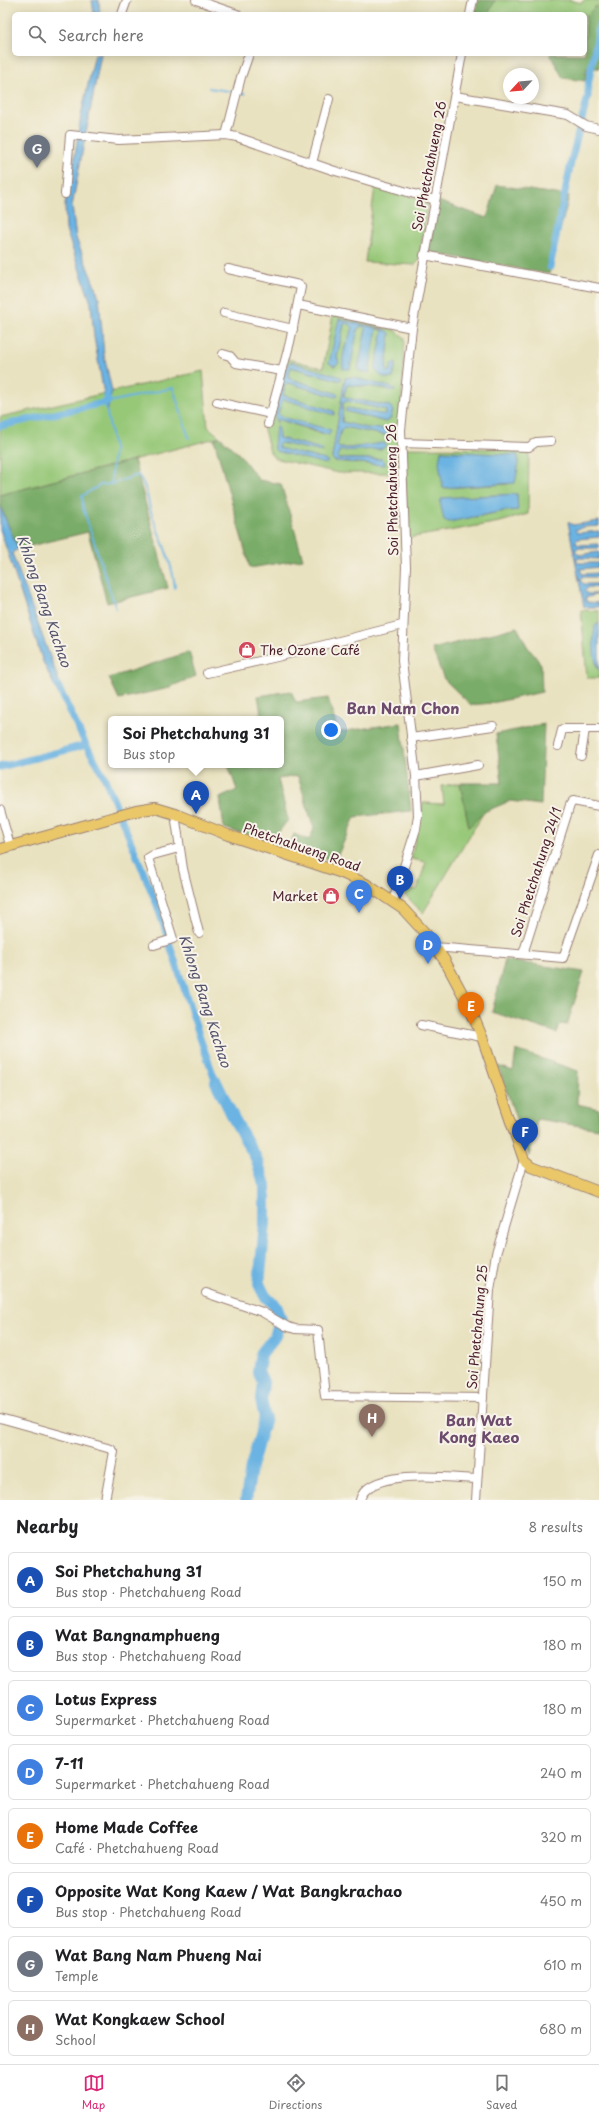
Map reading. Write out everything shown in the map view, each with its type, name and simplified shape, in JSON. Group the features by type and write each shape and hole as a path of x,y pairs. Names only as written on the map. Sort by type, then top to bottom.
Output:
{"main road":[{"name":"Phetchahueng Road","path":"0,849 136,810 155,808 175,814 228,835 342,873 366,884 393,901 416,923 435,947 457,983 482,1036 524,1160"},
{"path":"524,1160 531,1166 599,1192"}],"street":[{"path":"123,12 127,0"},
{"path":"196,0 231,12"},
{"path":"470,12 473,0"},
{"path":"226,135 248,56"},
{"name":"Soi Phetchahueng 26","path":"393,901 417,822 418,798 402,661 402,625 406,567 401,443 412,328 424,255 456,96 462,56"},
{"path":"456,96 562,114 599,129"},
{"path":"312,163 329,99"},
{"path":"65,194 70,135 119,140 226,135 237,137 312,163 435,200"},
{"path":"424,255 599,288"},
{"path":"228,269 299,284 301,289 293,329 268,424"},
{"path":"298,305 412,328"},
{"path":"224,313 293,329"},
{"path":"222,354 230,356 236,363 282,371"},
{"path":"217,402 271,414"},
{"path":"401,443 529,447 536,442 551,442"},
{"path":"207,672 277,657 402,625"},
{"path":"411,738 492,726"},
{"path":"580,756 585,729"},
{"path":"558,746 562,730 599,730"},
{"path":"416,776 478,765"},
{"name":"Soi Phetchahung 24/1","path":"522,954 570,805 573,801 599,806"},
{"path":"0,810 10,845"},
{"path":"175,814 179,848 199,932"},
{"path":"154,945 173,939 148,858 179,848"},
{"path":"435,947 563,958 599,855"},
{"path":"421,1025 482,1036"},
{"name":"Soi Phetchahung 25","path":"476,1500 493,1272 506,1216 524,1160"},
{"path":"206,1294 262,1312 294,1329 318,1330 323,1394 327,1397 483,1398"},
{"path":"0,1418 111,1449 114,1452 105,1500"},
{"path":"360,1500 366,1489 386,1479 420,1477 477,1479"}],"green space":[{"path":"478,0 495,0 489,12 475,12"},
{"path":"495,0 570,0 581,3 584,0 599,0 599,8 596,7 587,15 587,12 489,12"},
{"path":"596,6 599,8 599,68 587,68 585,81 563,78 551,56 587,56 587,15"},
{"path":"497,185 569,196 549,274 428,252 438,201 487,218"},
{"path":"375,186 428,201 419,261 415,265 365,262"},
{"path":"333,315 395,330 405,338 398,473 338,473 274,458 270,452 264,430 284,358 323,368","holes":["339,319 385,329 390,334 386,367 388,372 396,363 393,378 382,376 378,374 375,369 383,330 376,328 369,373 359,371 358,368 366,329 363,326 358,328 356,337 344,349 353,328 349,323 344,323 337,357","291,362 337,380 291,367 288,378 338,394 336,397 289,383 285,384 283,395 334,411 334,414 283,399 278,413 282,417 324,435 278,419 276,410","345,378 395,391 376,387 347,385 344,395 346,398 390,406 386,422 346,411 347,408 386,416 386,410 347,401 343,403 342,422 366,428 388,429 384,435 344,427 341,430 337,447 380,449 339,450 337,456 338,459 382,459 384,465 334,461 332,458","278,427 279,438 322,449 323,452 281,443 278,444 279,448 290,452 274,447"]},
{"path":"203,371 208,427 220,437 0,495 0,417"},
{"path":"220,437 240,455 259,480 281,484 303,559 250,568 214,439"},
{"path":"403,448 529,449 528,514 500,522 408,538","holes":["441,451 451,452 508,484 443,488","517,494 517,510 504,511 476,517 442,498"]},
{"path":"134,460 168,588 107,603 88,532 18,549 0,506 0,495"},
{"path":"581,610 599,611 599,623 595,626 596,665 599,670 599,678 587,678"},
{"path":"517,627 527,646 541,664 542,692 492,703 471,705 444,679 432,649"},
{"path":"189,652 196,676 165,689 119,699 109,678"},
{"path":"291,691 296,702 328,698 338,732 401,723 411,811 355,817 335,861 288,849 294,834 309,840 314,829 298,776 278,779 288,820 270,843 224,828 220,798 237,790 229,768 284,768 284,716 261,716 258,696"},
{"path":"544,724 541,805 510,801 484,812 469,827 460,783 502,783 496,734"},
{"path":"460,783 469,827 484,812 423,913 401,891 404,888 417,890 426,862 411,859 423,803 444,804 442,786"},
{"path":"505,960 584,972 567,1025 560,1024 557,1033 492,1012"},
{"path":"516,1050 578,1071 577,1104 599,1109 599,1129 537,1119 529,1157 498,1066 513,1071"}],"water":[{"path":"92,0 99,0 100,12 94,12"},
{"path":"95,56 101,56 72,206 76,238 99,297 104,355 112,391 107,412 94,337 91,303 66,230 65,204 71,181 81,115"},
{"path":"339,319 377,328 369,373 359,371 358,369 366,329 363,326 358,328 350,369 343,369 345,348 353,328 349,323 344,324 337,357 339,363 334,366 329,363"},
{"path":"378,329 388,331 390,334 386,367 388,372 391,370 391,364 396,363 393,378 387,378 378,374 375,369 383,331"},
{"path":"291,362 341,377 341,380 338,380 291,367 288,378 338,394 336,397 289,383 285,384 283,395 334,411 334,415 283,399 278,413 282,417 331,430 329,435 278,419 277,423 275,411 278,395 286,366"},
{"path":"352,377 394,388 395,391 376,387 347,385 344,395 346,398 390,406 393,411 390,419 386,422 345,411 347,408 386,415 386,410 347,401 343,403 342,422 366,428 388,429 389,433 384,435 344,427 341,430 337,446 339,448 350,448 382,443 386,444 385,447 380,449 339,451 338,459 382,459 385,462 385,465 334,461 332,458 345,378"},
{"path":"276,426 278,427 279,438 322,449 323,452 281,443 278,444 279,448 328,461 326,464 276,451 274,447"},
{"path":"441,451 518,455 518,468 515,483 443,488 439,463"},
{"path":"517,494 518,510 504,511 449,522 444,520 440,502 442,498"},
{"path":"0,506 18,549 12,553 63,692 58,693 43,662 0,529"},
{"path":"599,521 599,526 584,527 575,530 578,533 599,531 599,537 578,539 575,542 579,545 599,544 599,548 578,548 575,550 579,555 599,552 599,559 580,558 576,560 578,563 599,563 599,567 580,569 582,574 599,573 599,577 582,577 580,580 584,584 599,584 599,587 589,587 584,591 588,594 599,594 585,598 587,602 599,603 599,607 584,607 568,522 573,525"},
{"path":"599,623 599,670 594,654 594,642 595,626"}],"waterway":[{"path":"550,267 572,157 588,96 588,86 599,26"},
{"path":"209,88 235,92"},
{"path":"240,93 245,94"},
{"path":"109,402 173,388 189,438"},
{"path":"0,426 108,402 107,397"},
{"path":"105,403 114,449 111,484 100,485 82,496 83,508 116,609"},
{"path":"111,484 138,475 144,484 152,515 169,560 175,588"},
{"name":"Khlong Bang Kachao","path":"57,684 86,745 103,774 157,905 201,1041 216,1082"},
{"path":"0,767 86,745"},
{"name":"Khlong Bang Kachao","path":"216,1082 234,1119 256,1158 265,1185 265,1224 259,1284 265,1296 277,1308 281,1320 275,1336 261,1354 258,1371 263,1382 261,1400 265,1418 251,1467 246,1500"}],"place":[{"name":"Wat Bang Nam Phueng Nai","path":"37,168"},
{"name":"The Ozone Café","path":"247,650"},
{"name":"Soi Phetchahung 31","path":"196,814"},
{"name":"Market","path":"331,896"},
{"name":"Wat Bangnamphueng","path":"400,899"},
{"name":"Lotus Express","path":"359,913"},
{"name":"7-11","path":"428,964"},
{"name":"Home Made Coffee","path":"471,1025"},
{"name":"Opposite Wat Kong Kaew / Wat Bangkrachao","path":"525,1151"},
{"name":"Wat Kongkaew School","path":"372,1437"}],"district":[{"name":"Ban Nam Chon","path":"403,709"},
{"name":"Ban Wat Kong Kaeo","path":"479,1430"}]}
